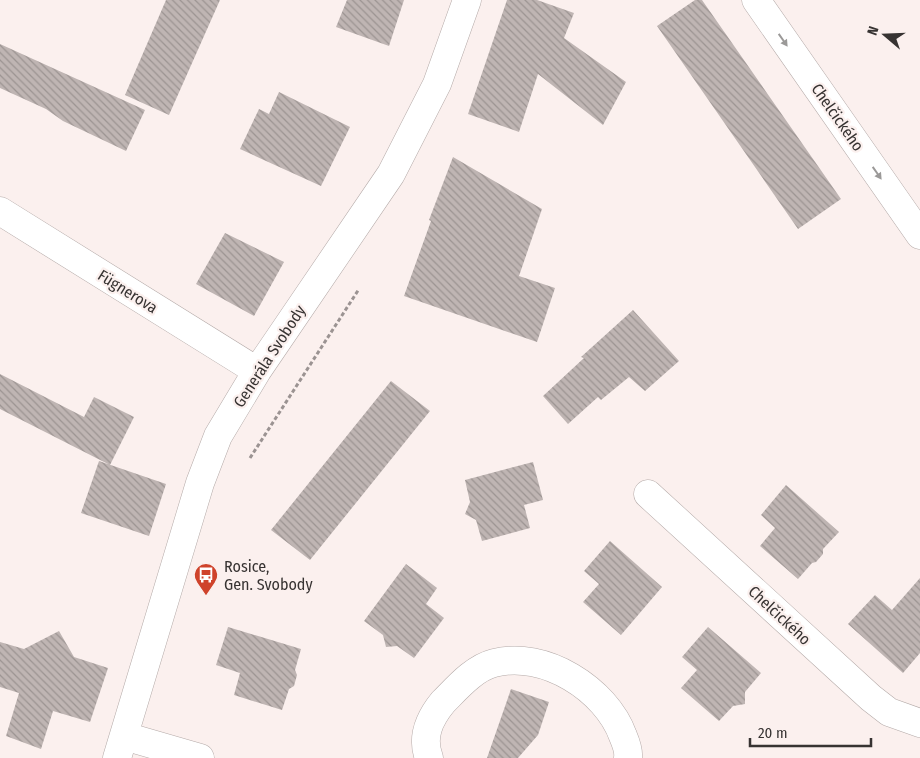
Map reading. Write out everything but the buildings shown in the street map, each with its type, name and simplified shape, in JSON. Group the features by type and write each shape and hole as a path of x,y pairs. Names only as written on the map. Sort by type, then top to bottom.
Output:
{"street":[{"name":"Generála Svobody","path":"200,758 121,747 208,460 218,436 257,371 391,174 437,84 467,0"},
{"name":"Chelčického","path":"756,0 920,235"},
{"name":"Fügnerova","path":"0,211 257,371"},
{"name":"Chelčického","path":"648,494 871,698 889,712 920,724"},
{"path":"425,757 425,735 429,723 437,710 455,689 477,671 493,663 511,660 531,662 550,667 573,678 592,692 619,723 628,758"}],"path":[{"path":"248,460 363,282"}],"place":[{"name":"Rosice, Gen. Svobody","path":"206,596"}]}
